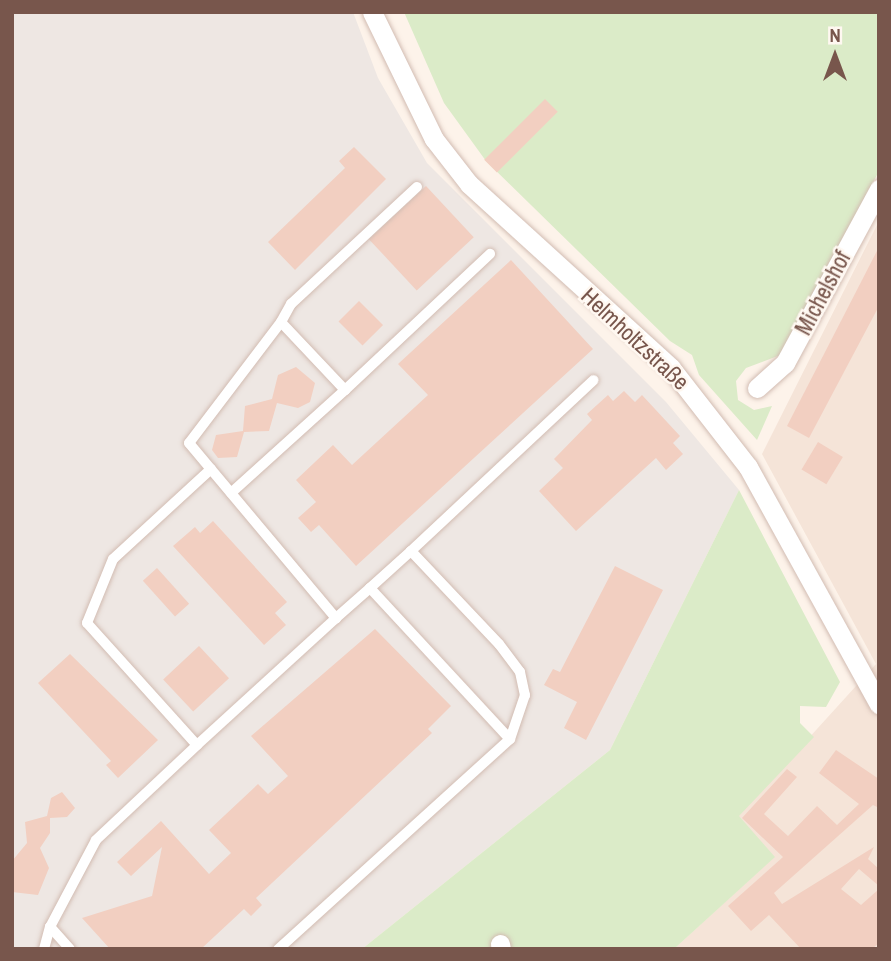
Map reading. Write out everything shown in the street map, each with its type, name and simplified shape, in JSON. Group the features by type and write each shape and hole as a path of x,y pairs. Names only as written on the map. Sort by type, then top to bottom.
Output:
{"street":[{"name":"Helmholtzstraße","path":"372,12 401,79 469,184 671,368 748,467 875,692"},
{"name":"Michelshof","path":"757,388 785,363 879,189"}],"lane":[{"path":"336,618 189,443 281,321 291,303 418,187"},
{"path":"231,493 490,254"},
{"path":"281,321 345,390"},
{"path":"44,949 50,927 96,839 594,380"},
{"path":"197,746 86,623 113,559 211,469"},
{"path":"278,949 510,739 525,695 520,672 411,551"},
{"path":"370,588 510,739"},
{"path":"50,927 70,949"}],"shaded area":[{"path":"12,12 353,12 378,78 427,163 666,402 739,490 610,750 362,949 12,949"},
{"path":"879,221 879,949 674,949 774,857 738,816 876,664 762,454"}],"green space":[{"path":"404,12 879,12 879,171 783,354 746,368 736,381 738,400 754,410 772,406 757,440 699,375 692,355 670,341 486,161 444,103"},
{"path":"739,490 840,682 826,707 800,706 800,723 814,737 739,816 775,857 674,949 362,949 610,750"}],"building":[{"path":"545,99 558,112 497,173 484,160"},
{"path":"354,147 386,179 295,270 268,242 345,168 339,161"},
{"path":"426,186 474,237 417,290 369,239"},
{"path":"879,247 879,306 809,438 787,426"},
{"path":"511,260 593,349 356,566 319,525 311,532 298,518 316,502 296,480 333,445 352,465 428,395 398,364"},
{"path":"359,301 383,325 363,346 338,322"},
{"path":"296,367 315,383 310,402 298,408 277,403 269,431 244,432 237,457 218,458 212,450 216,435 243,431 245,406 272,399 278,375"},
{"path":"624,391 635,402 642,395 680,436 673,443 683,454 666,470 656,458 576,531 539,491 563,468 554,459 592,420 587,414 608,395 613,401"},
{"path":"818,442 843,457 826,484 802,469"},
{"path":"213,521 287,602 275,613 286,625 264,645 173,546 195,527 200,533"},
{"path":"615,566 663,590 586,740 564,728 577,702 544,685 553,669 560,672"},
{"path":"157,568 189,604 175,616 143,581"},
{"path":"375,629 451,706 428,729 432,733 256,898 262,905 251,916 244,909 201,949 110,949 82,918 152,896 162,847 131,876 117,862 161,821 209,874 231,853 209,830 258,784 268,794 288,776 251,736"},
{"path":"199,646 229,678 193,712 163,679"},
{"path":"70,654 158,740 118,778 106,765 111,761 38,683"},
{"path":"836,750 879,779 879,808 873,805 774,893 782,904 874,847 868,859 879,869 879,886 859,869 841,889 861,905 879,889 879,943 872,949 801,949 769,915 751,931 728,906 783,857 742,818 787,769 797,777 764,814 788,836 817,806 837,825 859,804 819,773"},
{"path":"62,792 75,808 67,817 50,818 50,833 40,848 49,868 38,895 12,892 12,861 27,843 25,822 47,816 51,798"}]}
